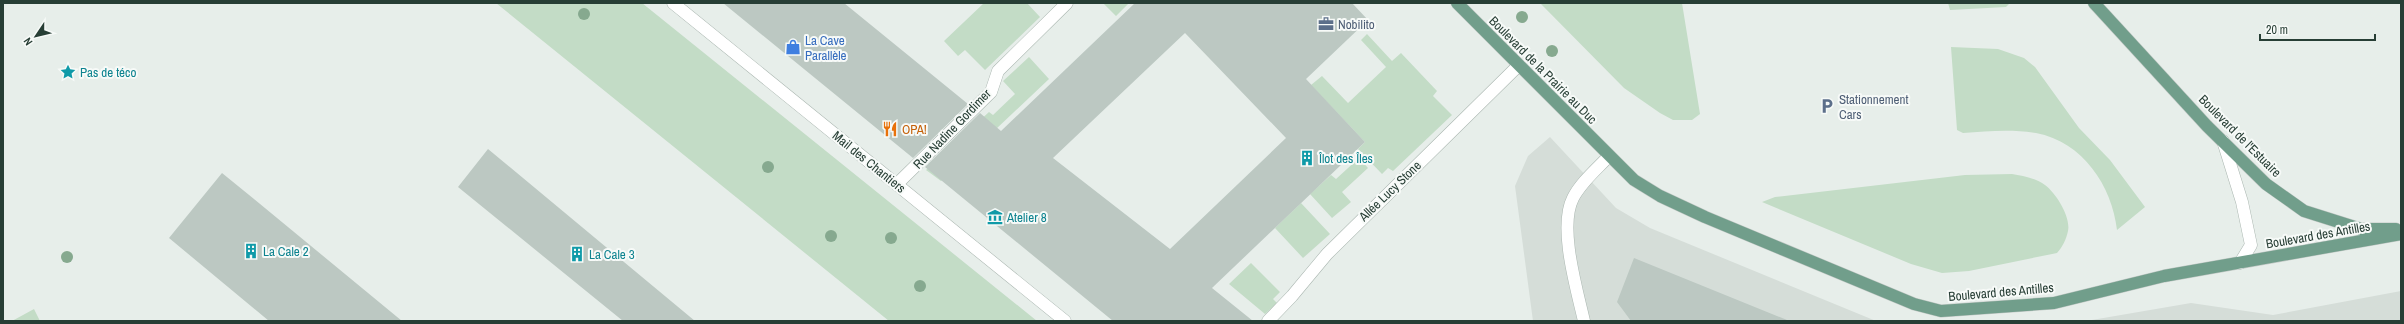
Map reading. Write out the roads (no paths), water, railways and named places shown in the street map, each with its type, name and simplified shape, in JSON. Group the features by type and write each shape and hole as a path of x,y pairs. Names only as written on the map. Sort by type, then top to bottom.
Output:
{"main road":[{"name":"Boulevard de la Prairie au Duc","path":"1457,3 1609,156"},
{"name":"Boulevard de l'Estuaire","path":"2094,3 2223,141 2266,184 2304,211 2361,229 2401,229"},
{"name":"Boulevard des Antilles","path":"1609,156 1634,180 1660,196 1833,271 1914,304 1941,311 2054,302 2164,276 2401,234"}],"street":[{"name":"Mail des Chantiers","path":"673,3 1066,321"},
{"name":"Rue Nadine Gordimer","path":"897,184 991,92 998,71 1067,3"},
{"name":"Allée Lucy Stone","path":"1268,321 1292,296 1327,254 1518,66"},
{"path":"2223,141 2242,202 2251,245 2240,263"},
{"path":"1584,321 1569,255 1568,219 1572,198 1609,156"}],"place":[{"name":"Nobilito","path":"1326,24"},
{"name":"La Cave Parallèle","path":"793,47"},
{"name":"Pas de téco","path":"68,72"},
{"name":"Stationnement Cars","path":"1827,106"},
{"name":"OPA!","path":"890,129"},
{"name":"Îlot des Îles","path":"1307,158"},
{"name":"Atelier 8","path":"995,217"},
{"name":"La Cale 2","path":"251,251"},
{"name":"La Cale 3","path":"577,254"}]}
